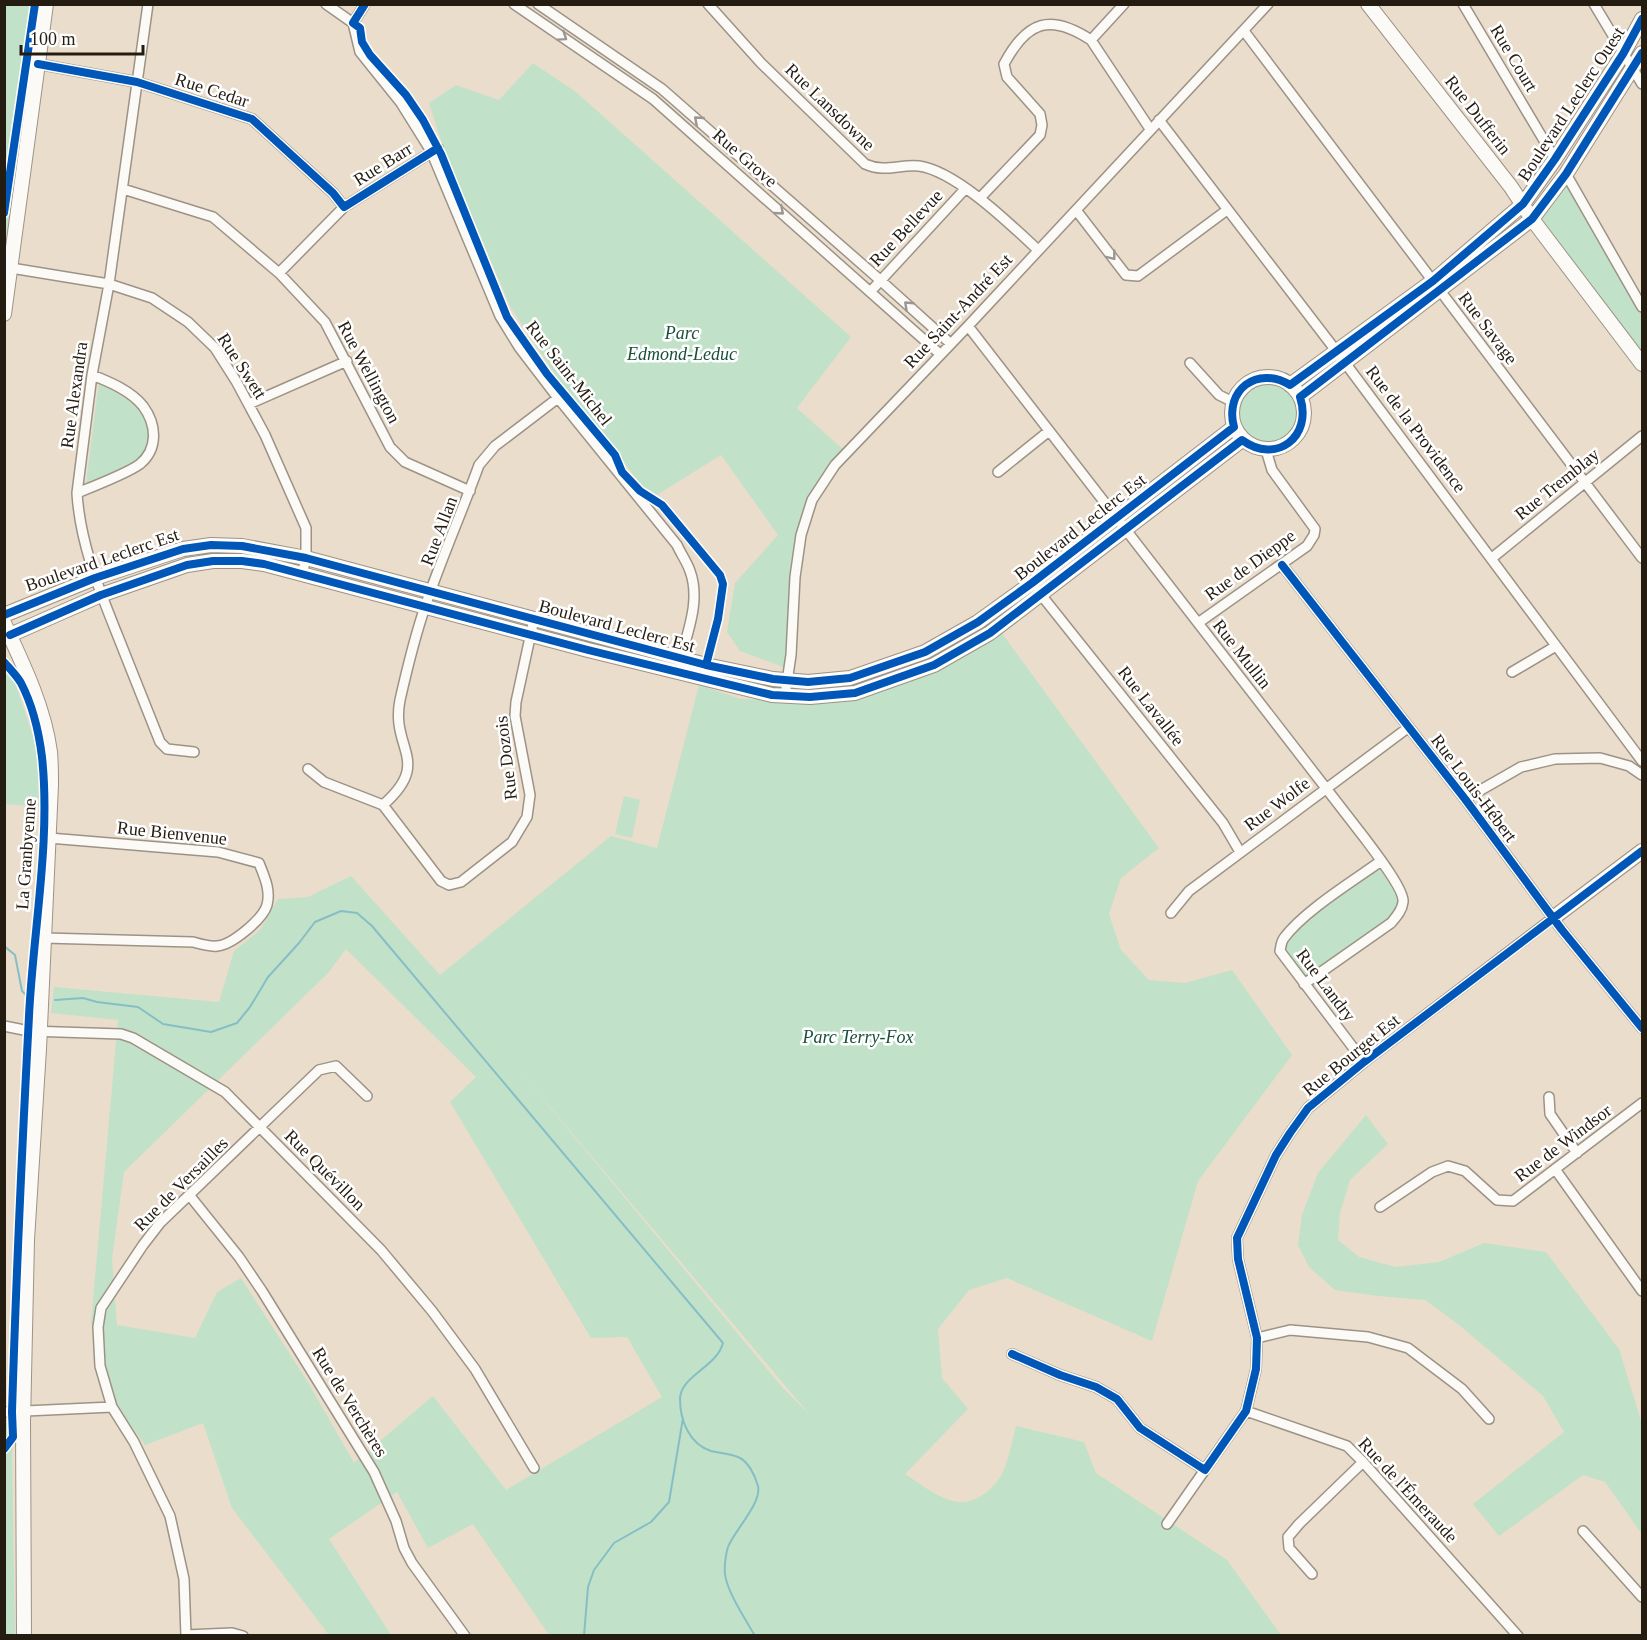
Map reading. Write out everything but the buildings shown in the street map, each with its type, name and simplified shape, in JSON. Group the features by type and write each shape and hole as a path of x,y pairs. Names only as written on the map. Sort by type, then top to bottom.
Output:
{"street":[{"path":"4,314 46,4"},
{"name":"Rue Alexandra","path":"148,4 110,284 93,375 77,493 80,528 95,578 160,742 168,749 194,752"},
{"path":"326,4 353,23 365,4"},
{"name":"Rue Grove","path":"514,4 653,99 940,354"},
{"name":"Rue Grove","path":"538,4 662,89 951,344"},
{"name":"Rue Lansdowne","path":"708,4 761,63 865,164 876,169 919,166 937,172 980,198 1038,250"},
{"path":"1090,40 1124,4"},
{"name":"Rue Saint-André Est","path":"785,696 791,655 795,577 801,535 812,500 836,465 1268,4"},
{"name":"Rue Dufferin","path":"1368,4 1511,186 1532,219 1642,364"},
{"name":"Rue Court","path":"1464,4 1555,159"},
{"path":"1594,4 1642,84"},
{"name":"Boulevard Leclerc Ouest","path":"1523,204 1623,54 1642,20"},
{"name":"Rue Saint-Michel","path":"353,23 360,52 401,103 434,150 500,316 519,347 677,545 690,572 694,595 693,614 679,666"},
{"path":"980,198 1040,135 1042,125 1040,114 1007,77 1004,64 1010,52 1028,33 1044,24 1063,25 1090,40 1150,129"},
{"name":"Rue Savage","path":"1244,31 1642,558"},
{"name":"Boulevard Leclerc Ouest","path":"1532,219 1566,174 1642,53"},
{"name":"Rue Cedar","path":"38,64 136,82 252,119 333,193 344,207"},
{"name":"Rue de la Providence","path":"1159,120 1341,357 1642,761"},
{"name":"Rue Barr","path":"279,273 344,207 434,150"},
{"path":"1566,174 1642,307"},
{"name":"Rue Wellington","path":"123,189 213,218 279,273 325,322 390,447 405,462 470,490"},
{"name":"Rue Bellevue","path":"871,291 965,189"},
{"path":"1437,286 1523,204"},
{"path":"1076,210 1126,275 1138,276 1227,210"},
{"path":"1290,385 1341,357 1532,219"},
{"name":"Rue Swett","path":"11,268 110,284 152,298 188,322 215,348 265,435 306,528 306,558 302,575"},
{"name":"Rue Mullin","path":"968,326 1381,861 1403,896 1400,913 1391,923 1304,984"},
{"path":"1300,397 1341,357"},
{"path":"249,404 347,362"},
{"path":"1190,363 1219,395 1233,402"},
{"path":"77,493 139,464 153,449 154,432 144,407 127,392 93,375"},
{"path":"1273,377 1290,385 1300,397 1304,407 1303,422 1295,437 1287,444 1266,450 1257,448 1242,440 1234,427 1233,402 1240,390 1255,379 1273,377"},
{"name":"Rue Allan","path":"383,804 399,790 407,776 408,761 398,723 400,702 425,606 479,465 486,454 558,398"},
{"name":"Boulevard Leclerc Est","path":"7,629 187,565 213,561 242,561 264,564 530,635 679,666 808,682 850,678 925,652 978,622 1234,427"},
{"path":"998,472 1049,431"},
{"name":"Rue Tremblay","path":"1492,558 1642,436"},
{"name":"Boulevard Leclerc Est","path":"4,615 95,578 183,549 211,545 259,548 306,558 534,619 772,695 810,697 855,693 934,665 990,633 1242,440"},
{"name":"Rue de Dieppe","path":"1198,623 1282,565 1312,541 1315,529 1272,470 1266,450"},
{"name":"Rue Louis-Hébert","path":"1282,565 1465,799 1553,918 1642,1026"},
{"name":"Rue Lavallée","path":"1032,583 1222,823 1240,852"},
{"name":"Rue Dozois","path":"383,804 441,881 449,885 461,882 512,842 527,817 530,795 515,716 534,619"},
{"path":"978,622 990,633"},
{"path":"7,629 39,708 50,752 51,785 27,1240 24,1635"},
{"path":"1512,672 1556,646"},
{"name":"Rue Wolfe","path":"1172,913 1188,891 1409,727"},
{"path":"1465,799 1521,766 1555,759 1600,758 1629,766 1642,775"},
{"path":"308,770 324,782 383,804"},
{"name":"Rue Bienvenue","path":"44,938 193,942 217,946 234,941 258,918 267,905 268,884 259,864 218,852 49,838"},
{"name":"Rue Bourget Est","path":"1167,1524 1246,1412 1256,1369 1257,1338 1238,1260 1237,1238 1266,1175 1290,1132 1308,1108 1364,1062 1642,851"},
{"name":"Rue Landry","path":"1364,1062 1280,951 1282,940 1322,903 1381,861"},
{"name":"Rue Quévillon","path":"4,1026 39,1031 121,1034 133,1038 225,1092 381,1250 432,1311 475,1370 534,1467"},
{"name":"Rue de Versailles","path":"186,1635 184,1579 170,1516 134,1442 112,1407 100,1366 98,1327 101,1308 160,1223 320,1070 336,1066 367,1096"},
{"path":"1549,1097 1550,1114 1577,1153"},
{"name":"Rue de Windsor","path":"1380,1207 1432,1172 1448,1166 1465,1171 1497,1200 1513,1201 1642,1103"},
{"path":"1554,1169 1642,1291"},
{"name":"Rue de Verchères","path":"190,1196 239,1257 262,1291 374,1472 412,1563 465,1635"},
{"path":"1257,1338 1290,1330 1368,1337 1408,1348 1462,1389 1489,1419"},
{"path":"1012,1354 1060,1375 1096,1387 1117,1399 1140,1428 1205,1470"},
{"path":"4,1412 112,1407"},
{"name":"Rue de l'Émeraude","path":"1246,1412 1347,1446 1364,1462 1518,1635"},
{"path":"1312,1574 1289,1548 1288,1537 1364,1462"},
{"path":"1583,1531 1642,1597"},
{"path":"186,1635 243,1635"}],"green space":[{"path":"4,5 39,5 5,247"},
{"name":"Parc Edmond-Leduc","path":"533,63 576,92 851,337 797,408 847,453 812,500 801,535 789,669 740,651 727,632 735,583 778,535 721,455 652,498 563,386 511,308 446,156 429,103 456,85 499,100"},
{"path":"1564,179 1642,308 1642,363 1532,219"},
{"path":"1261,377 1275,377 1294,387 1304,406 1304,420 1294,439 1275,449 1261,449 1242,439 1232,420 1232,406 1242,387"},
{"path":"99,382 139,407 153,427 157,444 155,453 145,465 85,491"},
{"name":"Parc Terry-Fox","path":"1001,632 1159,848 1121,878 1109,914 1121,950 1149,980 1185,983 1232,970 1292,1055 1198,1181 1152,1341 1007,1278 969,1290 938,1329 942,1378 968,1409 905,1474 945,1498 966,1502 991,1489 1000,1478 1016,1426 1084,1442 1096,1473 1227,1560 1281,1635 549,1635 473,1524 428,1548 397,1492 329,1539 391,1635 329,1635 232,1508 203,1423 145,1445 117,1406 91,1323 118,1020 51,1013 54,987 219,1002 234,951 260,930 278,899 308,897 351,876 440,975 611,836 657,848 699,685 741,699 840,701 863,699 870,693","holes":["346,949 476,1077 450,1102 591,1338 627,1337 662,1397 506,1490 433,1396 354,1463 309,1384 241,1278 217,1292 195,1338 117,1325 112,1259 124,1172 329,972","517,1068 810,1415 782,1387"]},
{"path":"5,653 35,742 42,807 5,804"},
{"path":"624,796 640,800 632,838 615,834"},
{"path":"1383,864 1405,891 1404,910 1395,921 1307,991 1281,951 1297,926"},
{"path":"1366,1115 1388,1144 1350,1180 1340,1213 1338,1240 1359,1257 1396,1267 1439,1262 1484,1243 1546,1252 1619,1349 1642,1424 1642,1534 1605,1482 1583,1475 1499,1536 1473,1504 1564,1432 1543,1396 1458,1324 1425,1300 1335,1290 1309,1267 1298,1245 1302,1215 1318,1173"},
{"path":"5,1420 15,1425 12,1453 15,1635 5,1635"}],"waterway":[{"path":"55,1000 83,998 138,1007 163,1024 211,1032 237,1023 250,1007 268,977 315,922 341,911 357,913 372,926 723,1343 714,1359 686,1384 682,1391 680,1407 687,1430 697,1443 711,1451 742,1459 751,1469 757,1482 756,1500 731,1540 725,1568 729,1589 755,1636"},
{"path":"4,946 15,955 22,991 26,995"},
{"path":"584,1636 588,1587 594,1570 614,1543 651,1522 669,1502 683,1418"}],"cycle path":[{"path":"4,213 35,4"},
{"path":"365,4 353,23 360,28 362,42 370,55 406,95 423,120 441,154 507,317 547,374 615,455 622,472 640,491 662,505 720,575 723,584 718,619 706,665"},
{"path":"4,615 95,578 183,549 211,545 242,546 306,558 706,665 773,679 808,682 850,678 925,652 978,622 1032,583 1234,427 1232,414 1234,402 1246,385 1266,378 1290,385 1433,281 1523,204 1623,54 1642,19"},
{"path":"10,635 101,595 187,565 213,561 242,561 264,564 588,650 772,695 810,697 855,693 934,665 990,633 1242,440 1255,447 1267,449 1279,448 1289,443 1301,424 1303,411 1300,397 1532,219 1566,174 1642,53"},
{"path":"38,64 137,82 252,119 333,193 344,207 438,148"},
{"path":"1282,565 1465,799 1562,930 1642,1028"},
{"name":"La Granbyenne","path":"4,662 21,683 35,720 42,757 44,789 43,854 26,1066 15,1313 13,1437 4,1449"},
{"path":"1012,1354 1060,1375 1096,1387 1117,1399 1140,1428 1205,1470 1246,1411 1256,1369 1257,1338 1238,1259 1237,1238 1276,1155 1290,1133 1308,1108 1364,1062 1642,851"}]}
